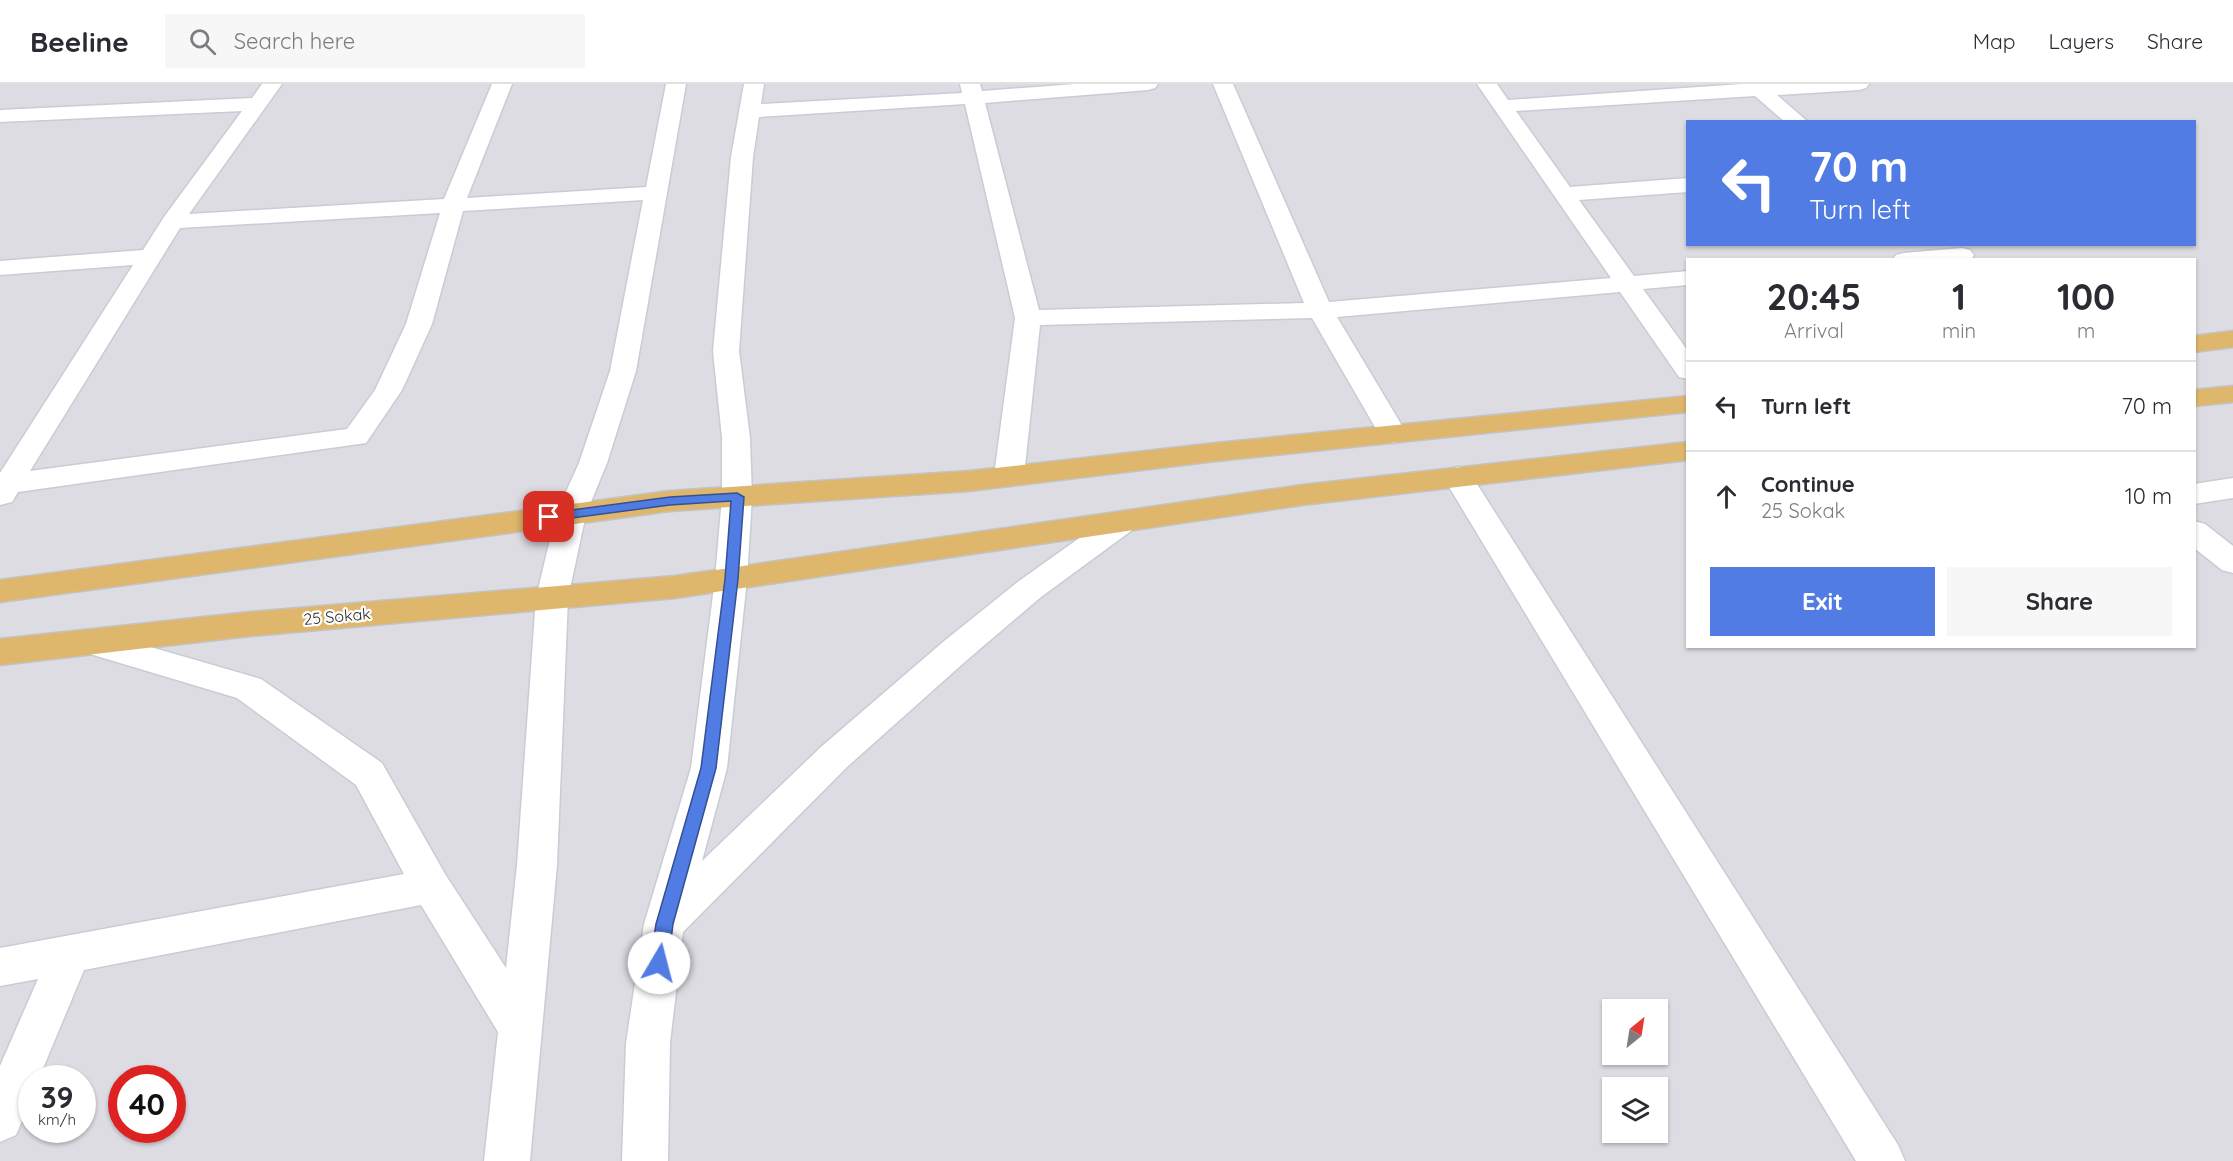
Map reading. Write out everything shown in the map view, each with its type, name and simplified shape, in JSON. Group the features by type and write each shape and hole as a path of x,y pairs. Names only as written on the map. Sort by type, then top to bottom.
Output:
{"main road":[{"path":"2196,344 2233,339"},
{"path":"2196,398 2233,394"},
{"path":"0,591 670,501 1009,476 1686,404"},
{"name":"25 Sokak","path":"0,652 250,624 675,587 1302,495 1686,451"}],"street":[{"path":"3,489 172,222 272,84"},
{"path":"3,489 356,437 388,390 419,324 454,203 502,84"},
{"path":"507,1161 537,865 552,598 571,514 593,463 623,371 676,84"},
{"path":"645,1161 648,1043 664,924 709,768 731,579 737,497 736,438 726,351 742,158 754,84"},
{"path":"750,111 972,91 1148,84"},
{"path":"1223,84 1320,310 1393,434"},
{"path":"1487,84 1686,368"},
{"path":"1503,106 1756,87 1859,84"},
{"path":"1756,87 1796,120"},
{"path":"972,91 1028,318 1009,476"},
{"path":"0,116 256,104"},
{"path":"1565,194 1686,185"},
{"path":"172,222 454,203 657,193"},
{"path":"1920,258 1960,253"},
{"path":"0,268 151,256"},
{"path":"1028,318 1356,309 1686,278"},
{"path":"1458,477 1882,1161"},
{"path":"2196,494 2233,488"},
{"path":"664,924 834,757 1030,589 1124,521"},
{"path":"2196,533 2233,562"},
{"path":"92,642 249,687 369,774 431,886 520,1028"},
{"path":"0,967 431,886"},
{"path":"0,1119 70,954"}],"shaded area":[{"path":"0,84 2233,84 2233,1161 0,1161"}],"route":[{"path":"549,517 670,501 737,497 731,579 709,768 664,924 659,963"}]}
